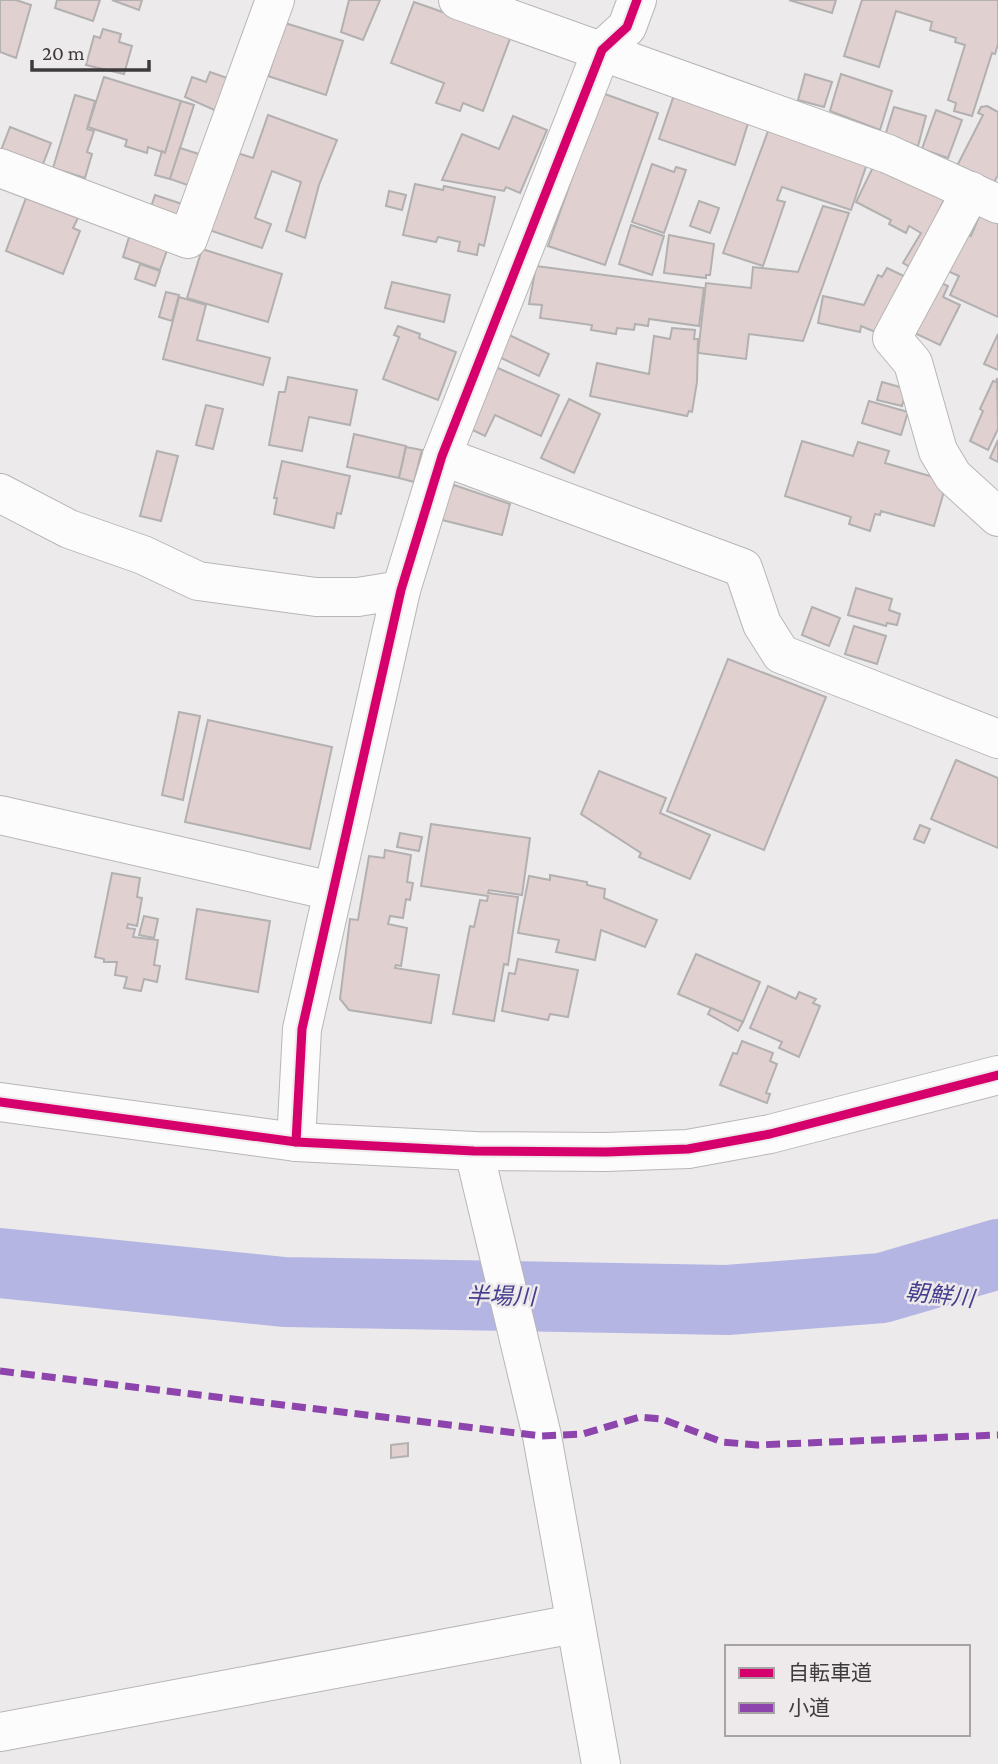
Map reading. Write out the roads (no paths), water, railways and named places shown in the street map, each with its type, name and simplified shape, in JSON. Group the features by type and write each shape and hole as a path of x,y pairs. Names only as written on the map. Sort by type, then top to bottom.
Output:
{"street":[{"path":"0,168 188,239 275,0"},
{"path":"458,0 887,154 984,198 892,338 912,363 938,451 953,477 998,517"},
{"path":"296,1142 302,1029 401,590 442,456 601,50 627,27 637,0"},
{"path":"442,456 743,568 762,624 781,653 998,739"},
{"path":"0,493 69,529 143,555 198,581 316,597 358,597 401,590"},
{"path":"0,815 332,891"},
{"path":"0,1102 296,1142 478,1161 688,1149 854,1114 998,1075"},
{"path":"478,1161 537,1420 601,1764"},
{"path":"0,1732 574,1624"}],"waterway":[{"name":"半場川","path":"0,1263 284,1292 727,1300 882,1288 998,1254"}],"water label":[{"name":"朝鮮川","path":"940,1295"}]}
